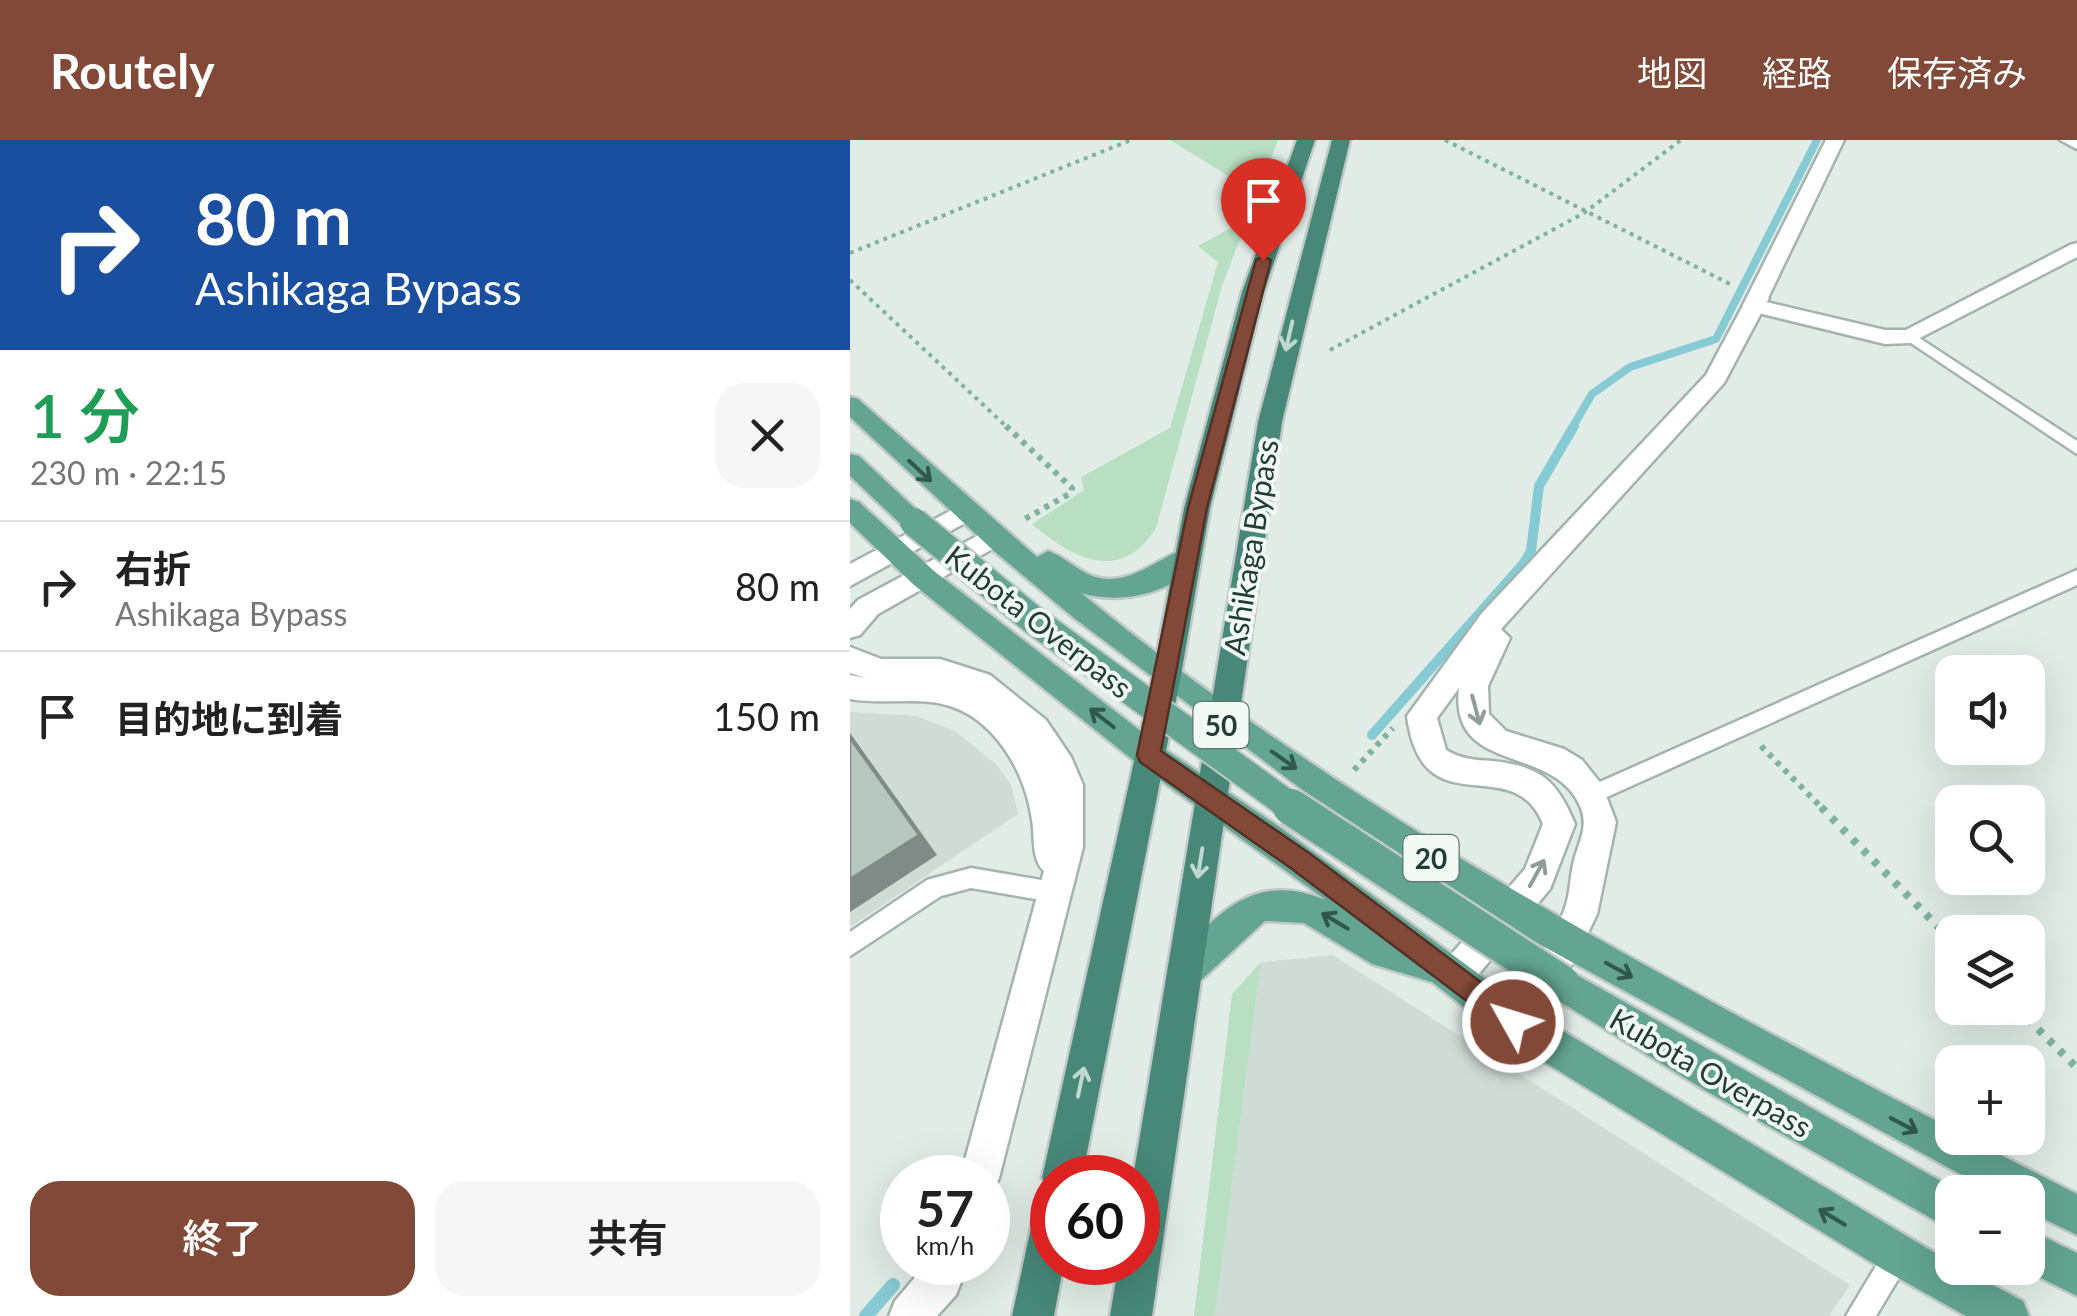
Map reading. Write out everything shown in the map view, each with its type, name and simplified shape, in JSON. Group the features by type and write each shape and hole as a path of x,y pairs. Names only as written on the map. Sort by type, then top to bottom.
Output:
{"highway":[{"name":"Ashikaga Bypass","path":"1067,1155 1167,676 1186,556 1253,292 1306,140"},
{"name":"Ashikaga Bypass","path":"1131,1316 1270,422 1310,248 1342,140"},
{"path":"1034,1316 1040,1285"}],"main road":[{"name":"20","path":"850,404 992,537 1167,676 1354,808 1511,910 1826,1084 2077,1215"},
{"name":"Kubota Overpass","path":"850,462 905,536 1032,619 1254,784 1561,983 1721,1080 1935,1200"},
{"name":"20","path":"850,508 905,536 924,578 1148,755 1211,797 1513,1022 1898,1256 2008,1316"},
{"path":"992,537 1025,544 1071,578 1101,589 1156,578 1170,572 1186,556"},
{"path":"1186,972 1236,924 1263,906 1297,906 1322,912 1383,952 1455,976"},
{"path":"2045,1258 2077,1275"}],"street":[{"path":"1455,976 1538,878 1559,824 1542,790 1527,781 1450,769 1436,760 1422,735 1422,716 1492,620 1716,378 1835,140"},
{"path":"2069,140 2077,144"},
{"path":"1756,302 1885,337 1910,336 2077,249"},
{"path":"850,576 905,536 965,512"},
{"path":"850,627 868,607 992,537"},
{"path":"1513,1022 1567,941 1587,895 1589,866 1601,834 1600,816 1591,795 1567,766 1496,740 1482,730 1473,714 1470,696 1476,678 1522,591"},
{"path":"850,658 866,668 938,670 965,676 1000,698 1037,730 1060,766 1070,814 1067,847 985,1155"},
{"path":"850,686 896,694 953,695 970,702 1016,740 1040,780 1048,820 1053,892"},
{"path":"910,1316 936,1285"}],"lane":[{"path":"1910,336 2077,449"},
{"path":"1591,795 2077,577"},
{"path":"850,945 935,887 970,878 1053,892"},
{"path":"1860,1316 1898,1256"}],"path":[{"path":"850,253 1132,140"},
{"path":"1445,140 1756,302"},
{"path":"1330,350 1584,213 1681,140"},
{"path":"850,280 1072,488 1070,494 992,537"},
{"path":"1354,771 1391,729 1422,716"},
{"path":"1742,727 1935,924"},
{"path":"2035,1025 2077,1068"}],"shaded area":[{"path":"850,712 916,716 955,731 997,765 1011,785 1018,814 850,927"},
{"path":"1333,955 1850,1285 1829,1316 1215,1316 1261,962"}],"green space":[{"path":"1170,140 1278,140 1222,286 1156,528 1142,546 1127,556 1095,560 1063,547 1032,524 1084,490 1081,477 1170,428 1218,262 1198,246 1234,226 1245,186"},
{"path":"1261,962 1215,1316 1194,1316 1232,994"}],"building":[{"path":"850,738 919,835 850,879"}],"waterway":[{"path":"1572,428 1592,394 1630,367 1716,339 1817,140"},
{"path":"1372,735 1524,563 1531,551 1539,486 1574,426"},
{"path":"866,1316 893,1285"}],"route":[{"path":"1263,260 1197,508 1167,676 1148,755 1300,861 1513,1022"}]}
